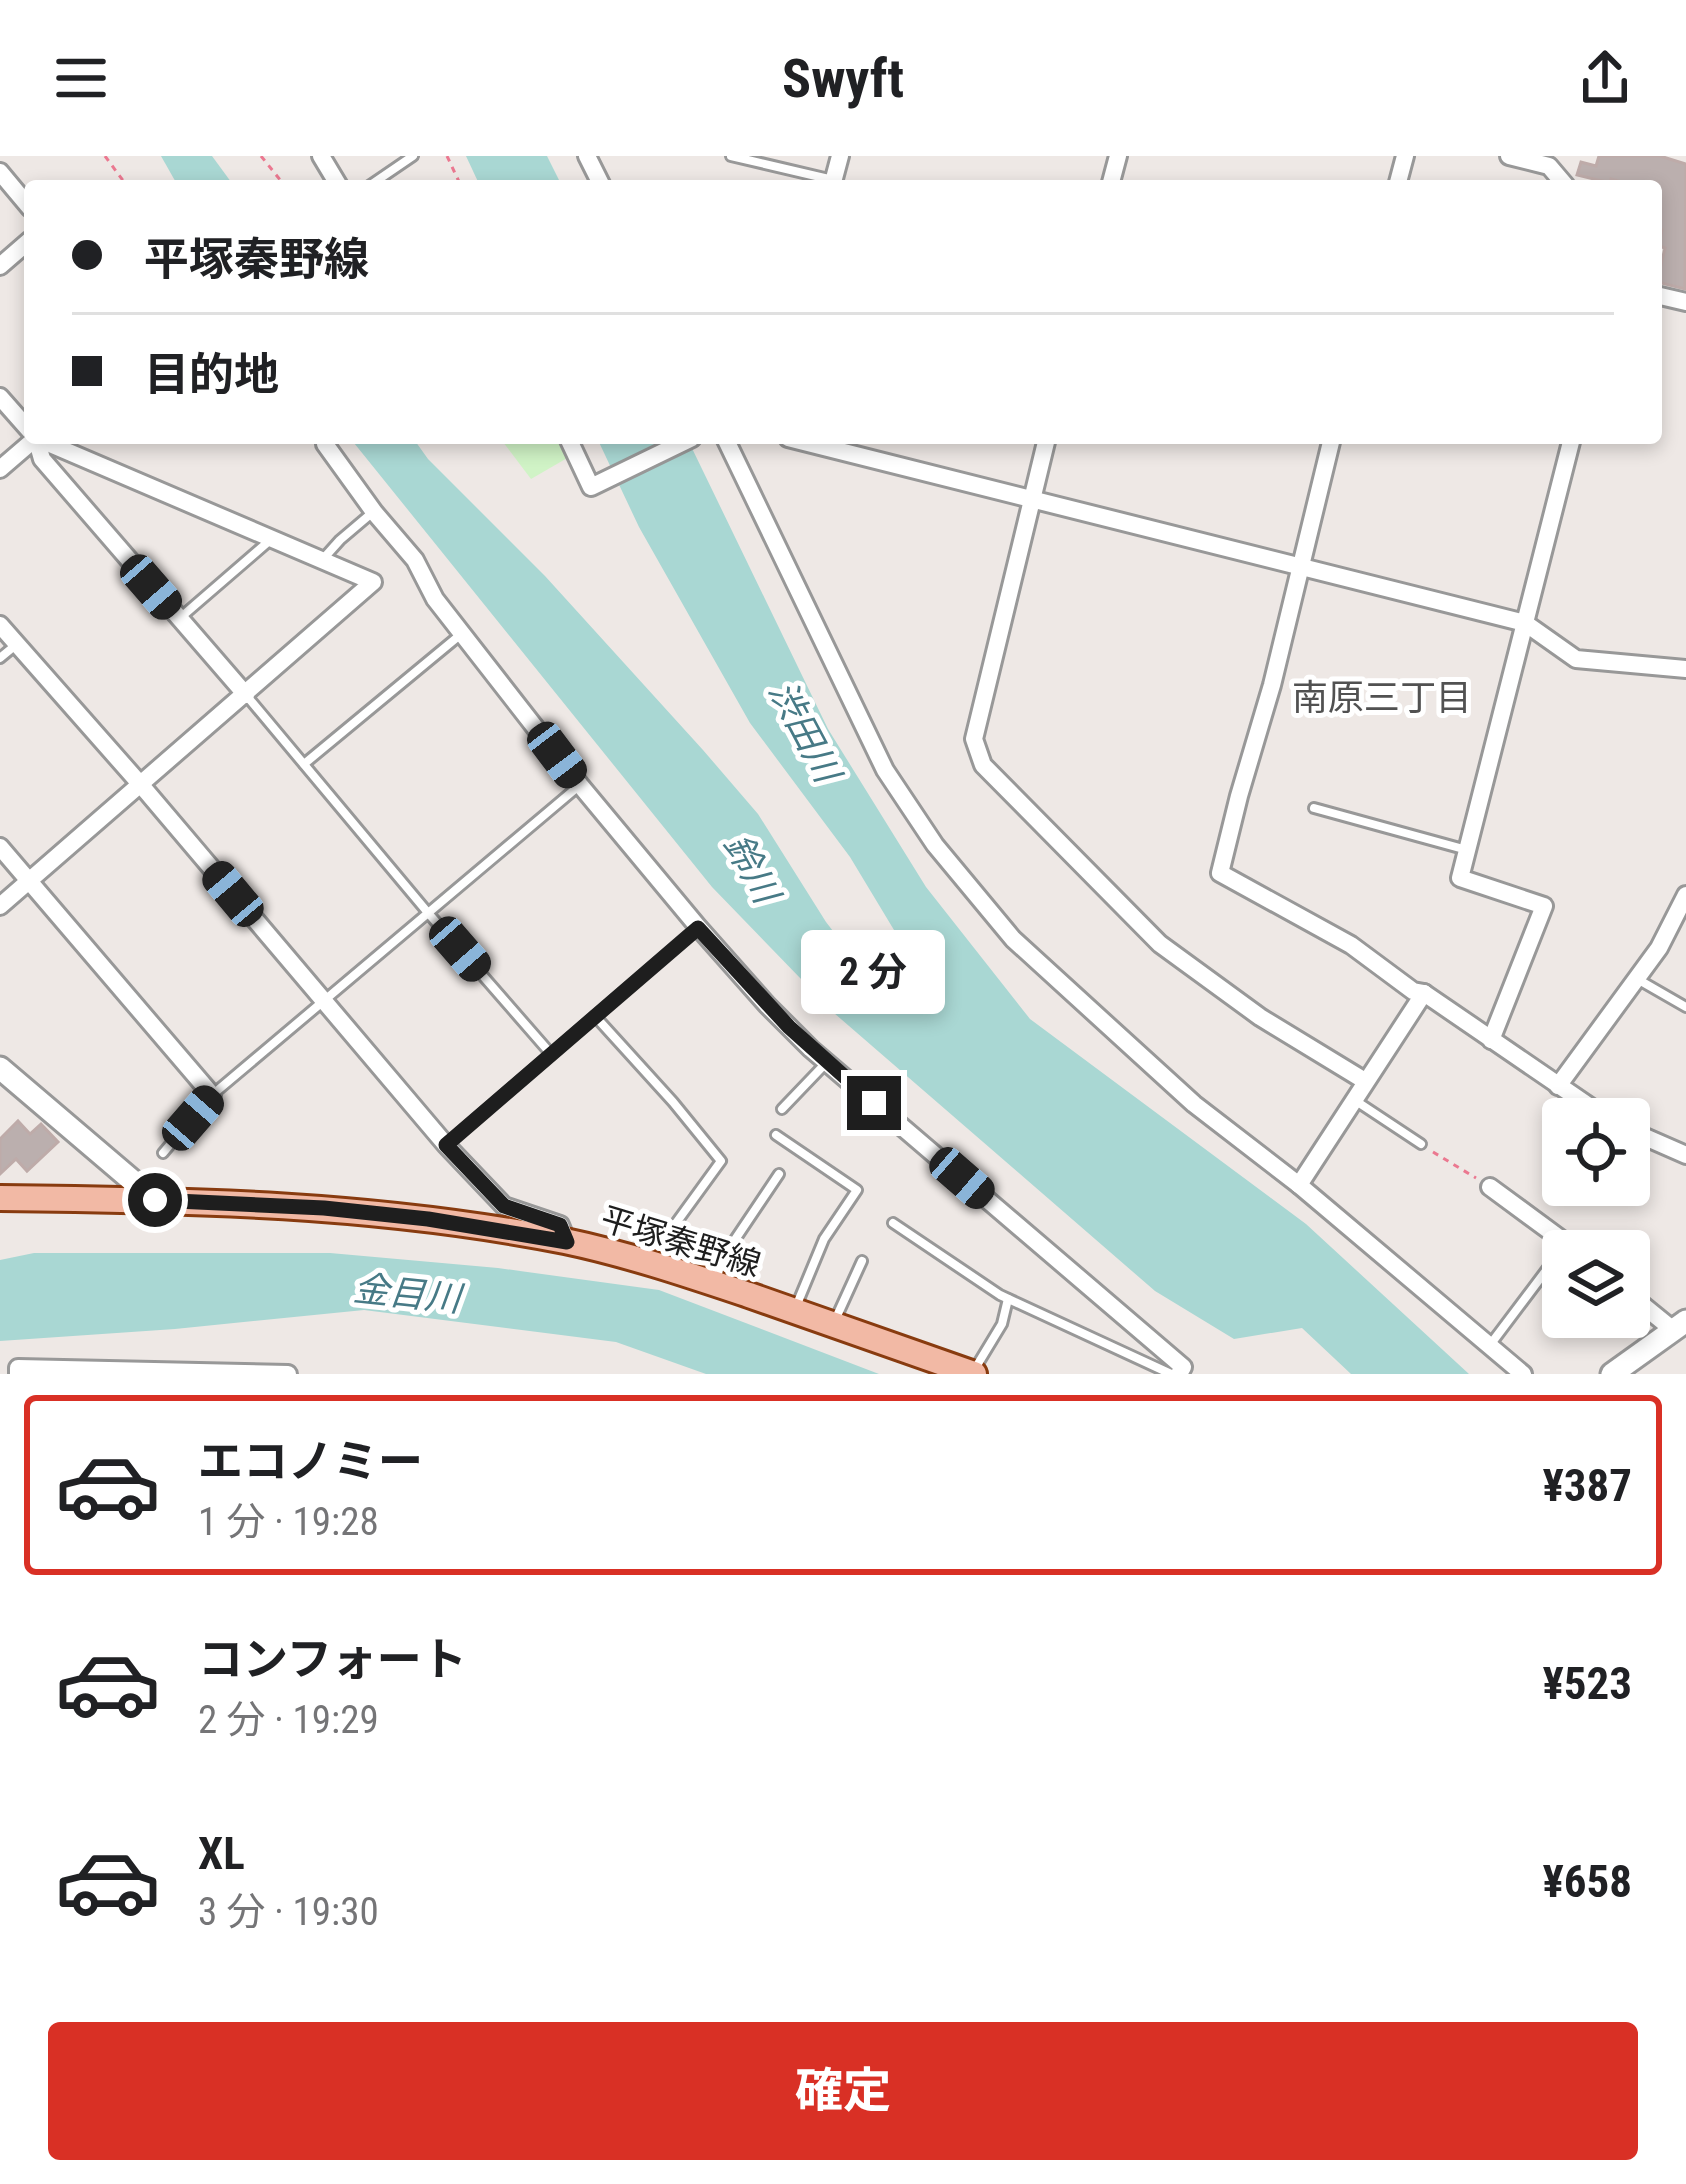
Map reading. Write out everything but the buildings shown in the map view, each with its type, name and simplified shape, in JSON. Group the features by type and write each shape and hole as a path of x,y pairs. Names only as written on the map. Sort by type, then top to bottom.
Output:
{"main road":[{"name":"平塚秦野線","path":"0,1198 324,1208 567,1242 716,1284 973,1374"}],"street":[{"path":"1509,156 1549,166 1561,180"},
{"path":"0,172 24,201"},
{"path":"0,266 24,245"},
{"path":"0,397 24,425"},
{"path":"0,469 26,444"},
{"path":"37,444 42,459 246,695"},
{"path":"0,906 374,582 52,444"},
{"path":"329,444 374,512 415,560 435,598 580,785 767,1005 826,1062 1183,1367 1175,1374"},
{"path":"571,444 591,487 680,444"},
{"path":"727,444 885,770 935,845 1013,939 1194,1104 1299,1185 1523,1374"},
{"path":"820,444 1525,622 1576,659 1686,669"},
{"path":"1045,444 974,739 983,765 1160,944 1260,1017 1365,1081"},
{"path":"1330,444 1220,873 1352,944 1413,992 1424,993 1575,1098"},
{"path":"1491,1040 1544,906 1460,878 1571,444"},
{"path":"0,625 446,1145 504,1206 560,1225 567,1242"},
{"path":"0,847 212,1096"},
{"path":"1558,1087 1681,918 1686,896"},
{"path":"1299,1185 1424,993"},
{"path":"0,1068 155,1200"},
{"path":"1650,1139 1686,1155"},
{"path":"1490,1187 1549,1230"},
{"path":"1612,1374 1679,1325 1650,1307"},
{"path":"18,1371 288,1374"}],"lane":[{"path":"378,180 413,156"},
{"path":"731,156 822,180"},
{"path":"322,560 374,512"},
{"path":"178,619 271,539"},
{"path":"304,764 463,633"},
{"path":"0,658 16,644"},
{"path":"246,695 551,1054"},
{"path":"163,1153 212,1096 580,785"},
{"path":"1314,808 1467,850"},
{"path":"446,1145 698,928"},
{"path":"1638,979 1686,1006"},
{"path":"595,1016 721,1161 676,1223"},
{"path":"782,1109 826,1062"},
{"path":"1353,1099 1421,1144"},
{"path":"776,1135 857,1190 824,1239 795,1311"},
{"path":"716,1284 722,1259 779,1174"},
{"path":"892,1223 1008,1299 1175,1374"},
{"path":"833,1325 862,1261"},
{"path":"1490,1345 1542,1283"},
{"path":"973,1374 1002,1324 1008,1299"}],"path":[{"path":"261,156 280,180"},
{"path":"1421,1144 1490,1187"}],"green space":[{"path":"505,444 563,444 569,457 531,479"}],"water":[{"path":"161,156 212,156 230,180 175,180"},
{"path":"466,156 547,156 559,180 477,180"},
{"path":"355,444 417,444 545,576 758,814 826,922 864,971 904,995 894,930 850,857 750,723 639,527 600,444 690,444 828,729 926,887 1030,1019 1306,1224 1469,1374 1351,1374 1302,1328 1234,1339 1155,1291 834,1013 712,887"},
{"name":"金目川","path":"34,1253 330,1253 498,1268 659,1290 879,1374 706,1374 616,1342 364,1310 0,1341 0,1260"}],"district":[{"name":"南原三丁目","path":"1382,697"}],"route":[{"path":"155,1200 324,1208 567,1242 560,1225 504,1206 446,1145 698,928 789,1027 874,1103"}],"water label":[{"name":"渋田川","path":"805,731"},
{"name":"鈴川","path":"752,868"}]}
